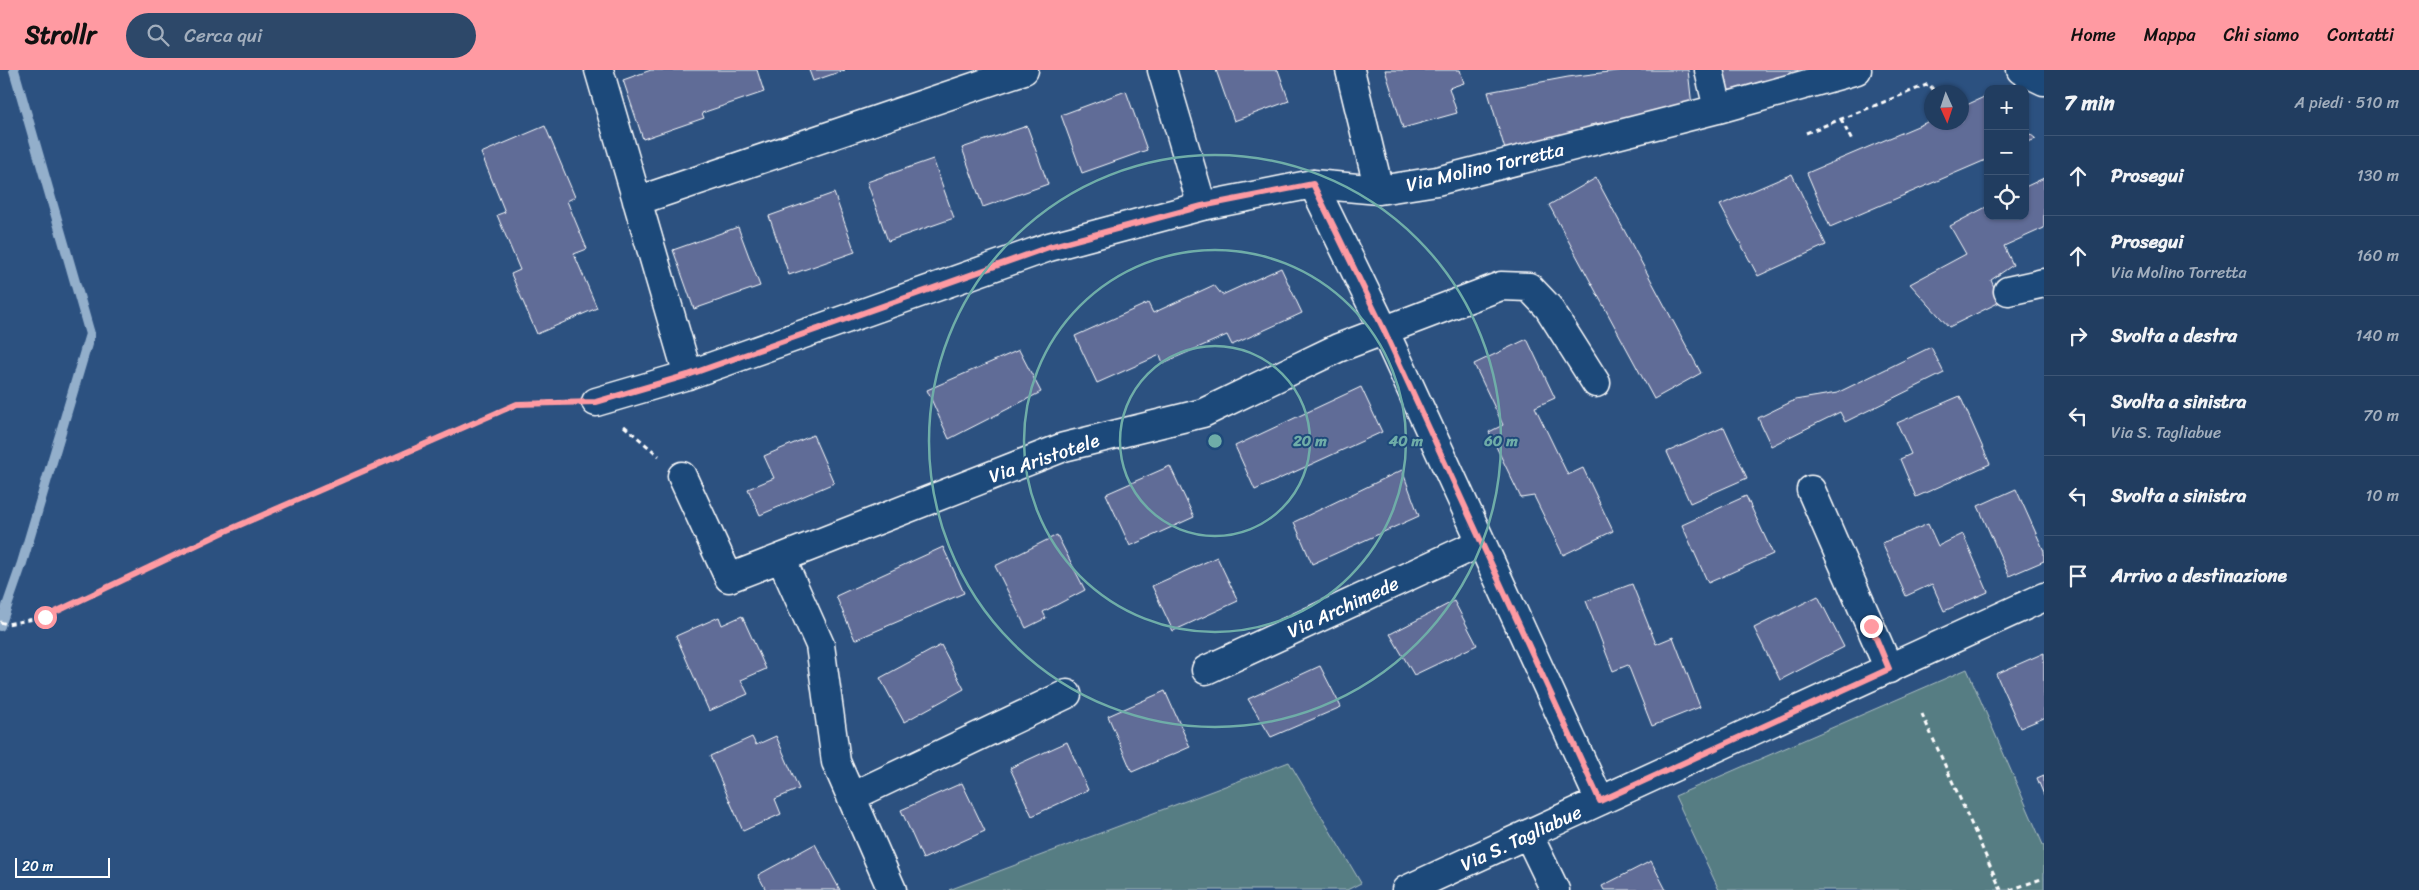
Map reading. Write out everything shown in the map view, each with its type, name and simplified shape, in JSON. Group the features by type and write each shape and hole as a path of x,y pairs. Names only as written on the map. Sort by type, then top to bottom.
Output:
{"street":[{"path":"598,70 688,375"},
{"path":"637,201 1024,70"},
{"path":"1162,70 1202,206"},
{"path":"1350,70 1379,190"},
{"path":"1709,70 1718,109"},
{"name":"Via Molino Torretta","path":"596,402 688,375 1049,247 1202,206 1313,184 1379,190 1438,181 1718,109 1857,70"},
{"path":"2021,70 2044,81"},
{"path":"1313,184 1384,330 1480,543 1600,801"},
{"path":"2008,290 2044,283"},
{"name":"Via Aristotele","path":"682,476 729,578 1064,447 1203,413 1338,348 1500,286 1529,287 1548,307 1596,383"},
{"path":"1811,490 1889,669"},
{"name":"Via Archimede","path":"1206,670 1480,543"},
{"path":"781,558 820,645 836,762 892,890"},
{"name":"Via S. Tagliabue","path":"1406,890 2044,597"},
{"path":"851,797 1067,694"},
{"path":"1528,834 1555,890"}],"path":[{"path":"1806,133 1924,86"},
{"path":"1841,119 1853,143"},
{"path":"0,622 8,624 45,617 226,531 517,404 596,402 682,476"},
{"path":"1922,714 2001,890"},
{"path":"2010,890 2044,878"}],"green space":[{"path":"1967,669 2044,847 2044,890 1719,890 1675,796"},
{"path":"1289,762 1361,883 1347,890 949,890"}],"building":[{"path":"651,70 757,70 764,92 702,113 704,118 643,139 623,80"},
{"path":"809,70 845,70 813,81"},
{"path":"1216,70 1278,70 1289,101 1234,121"},
{"path":"1385,70 1460,70 1464,83 1449,88 1457,113 1403,128"},
{"path":"1625,70 1688,70 1692,106 1590,125 1592,133 1506,153 1488,92 1568,77"},
{"path":"1717,70 1798,70 1798,72 1725,96"},
{"path":"1126,91 1147,150 1082,173 1061,115"},
{"path":"1984,97 1984,161 1830,227 1807,173 1924,123 1924,130 1969,130 1969,104"},
{"path":"545,126 575,197 567,201 587,249 574,254 597,308 537,334 511,274 520,270 497,215 505,212 481,153"},
{"path":"1027,126 1048,184 983,207 962,148"},
{"path":"2029,133 2036,139 2029,142"},
{"path":"933,159 954,218 888,241 867,182"},
{"path":"1792,174 1826,245 1758,276 1720,205"},
{"path":"1596,178 1701,373 1654,399 1549,205"},
{"path":"2044,178 2044,228 2004,246 2013,265 1991,280 2000,302 1949,327 1910,284 1966,254 1950,226 1984,208 1984,220 2029,220 2029,185"},
{"path":"834,193 855,252 789,275 769,216"},
{"path":"738,227 760,286 694,309 673,250"},
{"path":"1281,268 1302,313 1232,345 1227,335 1163,363 1160,355 1097,383 1075,336 1148,303 1153,313 1214,285 1222,295"},
{"path":"1527,339 1555,398 1535,407 1568,475 1583,468 1613,531 1563,555 1534,496 1521,498 1489,432 1503,425 1474,364"},
{"path":"1931,347 1944,373 1845,422 1840,412 1771,446 1758,418 1795,400 1837,393"},
{"path":"1019,350 1041,392 949,439 927,390"},
{"path":"1361,387 1382,432 1255,490 1235,446"},
{"path":"1960,396 1990,464 1916,497 1900,459 1911,454 1897,423"},
{"path":"1724,427 1747,478 1690,503 1667,452"},
{"path":"813,435 834,483 760,515 748,489 774,478 764,456"},
{"path":"1170,466 1194,517 1130,546 1106,494"},
{"path":"1402,470 1419,516 1312,564 1294,522"},
{"path":"2016,489 2044,551 2044,561 2009,576 1978,506"},
{"path":"1746,496 1773,554 1708,583 1682,525"},
{"path":"1928,524 1938,546 1963,534 1988,592 1944,611 1932,584 1906,596 1882,543"},
{"path":"1057,535 1085,590 1043,612 1046,618 1026,628 995,566"},
{"path":"943,547 964,593 855,640 836,596"},
{"path":"1217,557 1238,601 1173,631 1152,586"},
{"path":"1632,584 1656,644 1673,637 1700,707 1652,726 1628,665 1613,671 1586,601"},
{"path":"1818,596 1844,647 1780,680 1754,628"},
{"path":"1454,601 1477,645 1414,675 1390,634"},
{"path":"742,616 766,669 741,680 748,694 709,711 676,636 719,617 722,625"},
{"path":"941,645 964,689 904,722 880,678"},
{"path":"2044,653 2044,718 2020,728 1996,674"},
{"path":"1320,666 1341,707 1271,737 1248,699"},
{"path":"1165,691 1190,747 1132,772 1108,716"},
{"path":"776,736 799,789 775,799 781,814 743,831 710,756 752,737 756,745"},
{"path":"1067,742 1088,790 1032,816 1010,768"},
{"path":"2044,775 2044,795 2037,778"},
{"path":"962,783 985,831 923,859 901,810"},
{"path":"815,844 840,890 766,890 758,875"},
{"path":"1651,861 1666,890 1604,890 1602,886"}],"waterway":[{"path":"0,626 22,563 90,334 14,70"}],"route":[{"path":"45,617 226,531 517,404 596,402 688,375 1049,247 1202,206 1313,184 1384,330 1480,543 1600,801 1889,669 1871,626"}]}
